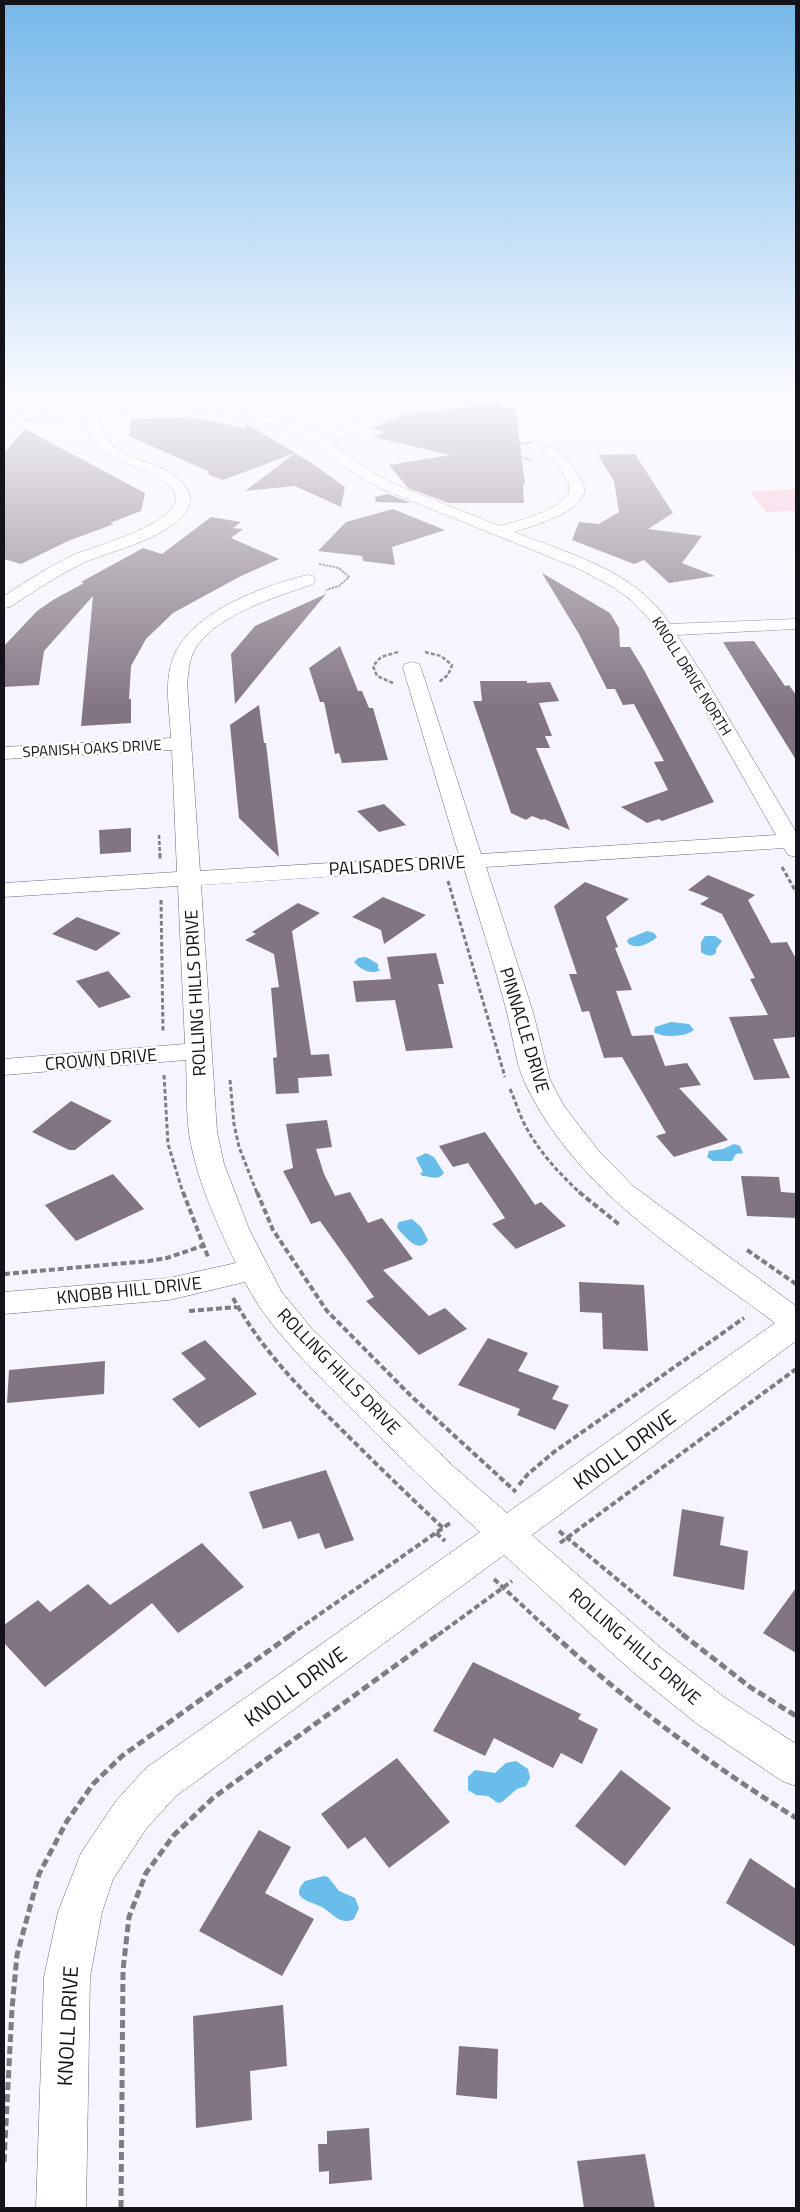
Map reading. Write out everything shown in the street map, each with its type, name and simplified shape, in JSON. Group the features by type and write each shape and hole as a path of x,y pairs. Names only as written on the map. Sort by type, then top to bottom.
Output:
{"street":[{"path":"4,603 63,566 158,528 178,512 183,501"},
{"name":"KNOLL DRIVE NORTH","path":"425,501 584,565 619,583 637,596 656,616 694,675 793,846"},
{"path":"499,531 555,511 571,501"},
{"name":"ROLLING HILLS DRIVE","path":"314,578 237,608 215,620 194,638 185,651 181,661 178,683 181,743 175,879 198,1052 203,1132 210,1164 234,1228 269,1298 301,1338 441,1476 648,1660 710,1710 796,1767"},
{"path":"665,630 796,624"},
{"name":"PINNACLE DRIVE","path":"412,668 520,1012 537,1080 552,1109 588,1158 624,1193 665,1226 796,1323"},
{"name":"SPANISH OAKS DRIVE","path":"4,753 181,743"},
{"name":"PALISADES DRIVE","path":"4,890 767,842 793,846"},
{"name":"CROWN DRIVE","path":"4,1067 198,1052"},
{"name":"KNOBB HILL DRIVE","path":"4,1303 169,1289 254,1269"},
{"name":"KNOLL DRIVE","path":"61,2208 66,1977 80,1912 96,1868 130,1815 161,1782 538,1512 796,1323"}],"path":[{"path":"339,568 349,577 339,586 314,578 339,568"},
{"path":"159,829 175,879 163,1054 168,1144 202,1246 240,1311 272,1357 310,1399 443,1528"},
{"path":"767,842 796,892"},
{"path":"229,1075 234,1124 239,1147 261,1203 273,1230 327,1311 411,1396 566,1538 671,1625 750,1687 796,1716"},
{"path":"4,1274 149,1262 202,1246"},
{"path":"121,2208 123,1970 129,1918 146,1873 174,1835 213,1798 796,1369"},
{"path":"436,1532 502,1586 555,1637 641,1711 703,1757 796,1818"}],"shaded area":[{"path":"758,501 796,501 796,511 766,512"}],"water":[{"path":"647,931 654,933 657,937 646,944 638,946 630,945 627,942 628,939"},
{"path":"705,936 715,936 722,941 716,949 716,953 712,955 701,952 701,942"},
{"path":"366,957 378,964 378,969 381,970 374,972 366,971 354,962 358,958"},
{"path":"671,1022 689,1024 694,1030 686,1034 674,1036 654,1032 655,1027"},
{"path":"734,1144 740,1146 743,1153 736,1154 732,1161 713,1161 707,1157 709,1151 723,1149"},
{"path":"426,1153 434,1157 444,1173 441,1176 436,1178 422,1176 420,1173 423,1172 416,1158"},
{"path":"412,1219 421,1227 428,1240 420,1246 408,1240 397,1226 399,1222"},
{"path":"516,1761 528,1769 530,1778 526,1786 517,1789 502,1802 498,1803 488,1796 476,1795 468,1790 468,1777 475,1770 495,1773 506,1763"},
{"path":"324,1876 328,1877 339,1891 355,1898 359,1908 354,1919 349,1921 340,1920 322,1907 300,1896 300,1887 305,1881"}],"building":[{"path":"4,501 143,501 141,511 110,523 114,524 68,541 21,564 4,559"},
{"path":"328,501 342,501 341,507"},
{"path":"406,501 411,503 376,502"},
{"path":"444,501 524,501 524,503 449,503"},
{"path":"617,501 665,501 673,513 648,529 702,536 682,563 715,576 669,583 644,560 634,564 572,540 579,522 599,524 619,512"},
{"path":"393,509 445,530 392,547 395,565 363,561 362,556 318,551 346,522"},
{"path":"211,517 241,522 233,528 243,529 231,538 279,559 239,577 173,613 146,639 131,666 129,699 131,699 131,723 81,726 93,596 44,651 39,685 4,687 4,646 37,611 84,583 81,582 143,548 162,554"},
{"path":"542,573 610,613 619,628 620,647 630,647 644,670 714,802 662,821 659,819 647,823 621,807 668,790 654,762 664,761 634,704 623,705 615,689 607,689 579,634"},
{"path":"326,594 235,704 231,654 255,626"},
{"path":"754,641 785,686 789,685 796,695 796,760 723,642"},
{"path":"340,646 358,691 362,691 369,708 373,708 388,760 342,763 339,753 335,754 324,702 320,702 309,668"},
{"path":"480,681 550,682 559,701 539,703 552,736 545,736 550,748 536,748 570,830 544,819 532,816 526,820 511,813 473,701 482,701"},
{"path":"259,705 264,743 266,743 279,857 239,818 230,725"},
{"path":"384,804 406,825 379,832 357,811"},
{"path":"131,828 131,852 100,854 99,830"},
{"path":"708,875 755,895 748,900 771,943 787,942 796,959 796,1037 773,1039 790,1078 754,1080 729,1017 768,1015 750,979 755,978 722,914 700,904 709,898 688,890"},
{"path":"585,882 629,899 606,917 618,947 615,948 632,990 616,991 632,1036 653,1035 665,1066 687,1063 701,1085 679,1088 728,1140 674,1157 656,1136 666,1133 622,1057 604,1058 589,1011 582,1012 569,974 577,974 554,906"},
{"path":"383,897 426,915 384,944 381,930 352,917"},
{"path":"298,903 320,913 292,931 311,1055 329,1054 332,1076 298,1078 299,1093 276,1094 273,1058 277,1057 271,988 279,987 274,954 245,940 256,934 252,932"},
{"path":"77,917 121,933 96,951 52,934"},
{"path":"436,953 444,984 438,984 453,1048 406,1051 395,1000 356,1002 353,981 391,979 387,957"},
{"path":"108,971 131,997 99,1008 76,981"},
{"path":"71,1101 112,1121 75,1150 69,1150 32,1132"},
{"path":"327,1120 332,1147 316,1149 324,1174 335,1196 350,1192 368,1223 382,1218 413,1259 383,1270 429,1316 445,1308 467,1329 419,1355 366,1301 374,1297 320,1221 311,1224 283,1171 293,1168 286,1124"},
{"path":"485,1132 535,1205 541,1202 566,1226 516,1249 492,1224 505,1218 468,1163 453,1167 439,1146"},
{"path":"113,1174 144,1209 76,1241 45,1205"},
{"path":"741,1176 779,1177 781,1192 796,1193 796,1218 747,1216"},
{"path":"579,1282 644,1285 648,1351 603,1349 602,1313 580,1312"},
{"path":"488,1338 528,1353 518,1371 559,1386 552,1399 569,1405 555,1430 517,1415 520,1409 458,1385"},
{"path":"205,1340 257,1394 199,1428 172,1399 206,1379 181,1353"},
{"path":"105,1361 104,1394 7,1403 9,1370"},
{"path":"326,1470 354,1540 325,1549 319,1533 298,1539 291,1521 263,1529 249,1492"},
{"path":"682,1509 724,1517 720,1545 748,1551 744,1590 673,1576"},
{"path":"202,1543 244,1587 178,1633 152,1603 45,1687 4,1643 4,1625 38,1600 50,1612 88,1584 110,1605"},
{"path":"796,1588 796,1653 763,1633"},
{"path":"473,1662 581,1714 578,1719 598,1729 582,1764 561,1753 553,1768 494,1738 485,1756 433,1731"},
{"path":"397,1758 450,1822 389,1868 365,1837 348,1849 321,1814"},
{"path":"621,1770 671,1808 625,1866 575,1826"},
{"path":"259,1830 291,1847 265,1893 314,1919 282,1976 199,1931"},
{"path":"750,1858 796,1889 796,1947 726,1903"},
{"path":"283,2005 287,2066 250,2071 252,2120 196,2128 193,2016"},
{"path":"459,2046 498,2049 497,2099 456,2095"},
{"path":"369,2128 372,2180 329,2184 329,2171 319,2172 318,2144 327,2144 327,2131"},
{"path":"645,2154 655,2208 584,2208 577,2161"}]}
